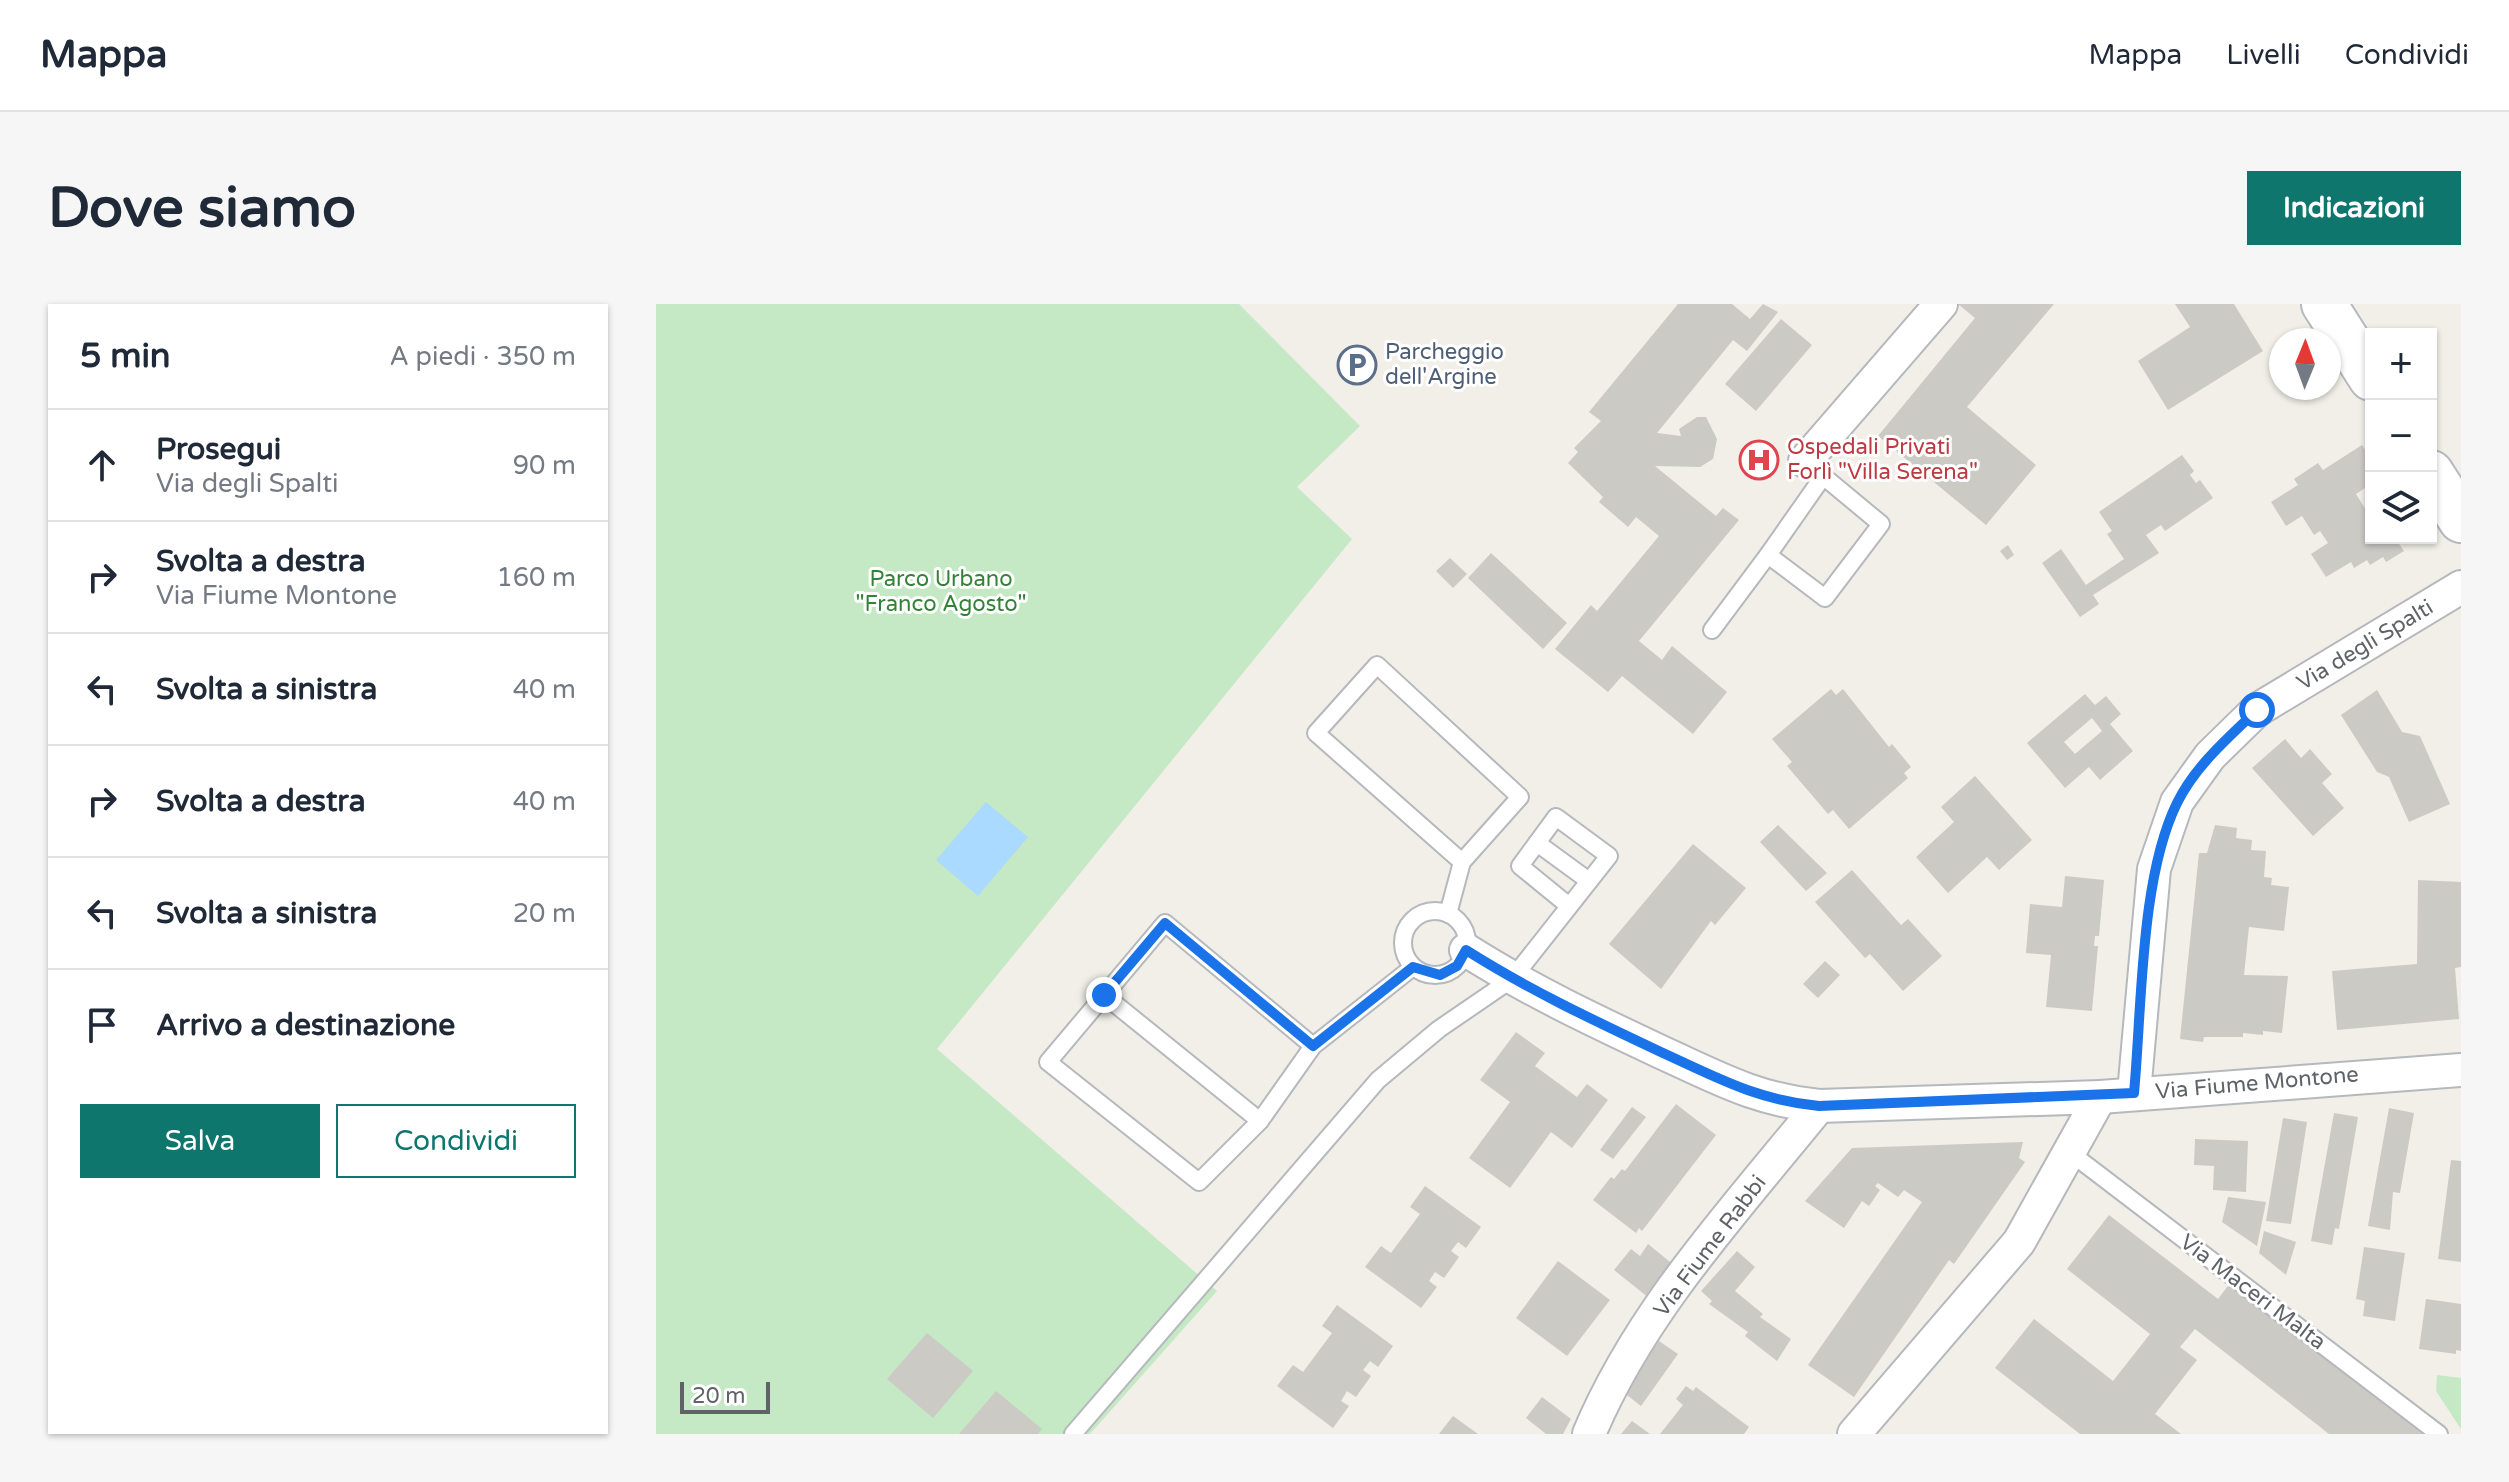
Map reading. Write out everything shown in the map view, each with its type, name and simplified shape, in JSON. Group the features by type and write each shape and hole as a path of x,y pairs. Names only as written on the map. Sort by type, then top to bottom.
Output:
{"main road":[{"path":"2324,304 2365,369"},
{"path":"2437,482 2461,520"}],"street":[{"path":"1813,470 1941,304"},
{"name":"Via degli Spalti","path":"2134,1093 2154,869 2177,802 2210,756 2257,710 2461,587"},
{"name":"Via Fiume Montone","path":"1466,950 1576,1013 1777,1102 1819,1106 2100,1097 2461,1070"},
{"path":"1854,1434 2019,1242 2100,1097"},
{"name":"Via Fiume Rabbi","path":"1589,1434 1609,1386 1689,1265 1819,1106"}],"lane":[{"path":"1712,630 1768,555 1813,470 1881,524 1825,598 1768,555"},
{"path":"1448,914 1462,862 1520,797 1377,665 1316,733 1462,862"},
{"path":"1073,1434 1378,1080 1439,1029 1512,979 1609,856 1556,817 1520,866 1569,906"},
{"path":"1537,843 1589,881"},
{"path":"1427,912 1448,914 1463,929 1466,950 1457,966 1440,975 1413,967 1403,943 1410,924 1427,912"},
{"path":"1313,1046 1165,923 1048,1062 1199,1182 1260,1121 1313,1046 1413,967"},
{"path":"1104,995 1260,1121"},
{"name":"Via Maceri Malta","path":"2068,1151 2439,1434"}],"green space":[{"name":"Parco Urbano \"Franco Agosto\"","path":"656,304 1239,304 1360,426 1297,487 1352,539 937,1049 1217,1291 1090,1434 656,1434"},
{"path":"2437,1375 2461,1378 2461,1429 2436,1391"}],"water":[{"path":"986,802 1028,837 978,896 936,860"}],"building":[{"path":"1678,304 1732,304 1750,319 1763,304 1778,312 1747,351 1733,340 1657,433 1681,436 1679,429 1697,417 1706,417 1717,439 1713,459 1700,467 1655,466 1716,516 1723,508 1739,520 1639,641 1662,660 1672,646 1727,692 1693,734 1622,676 1608,692 1555,649 1591,605 1597,611 1659,536 1636,517 1628,527 1599,502 1603,497 1568,463 1578,452 1574,448 1601,421 1589,412"},
{"path":"1958,304 2054,304 1967,407 2036,465 1986,525 1878,436 1975,318"},
{"path":"2175,304 2234,304 2263,351 2168,410 2138,361 2190,327"},
{"path":"1781,319 1812,345 1756,411 1725,384"},
{"path":"2362,445 2365,450 2365,488 2356,494 2365,508 2365,544 2399,544 2404,551 2386,562 2383,557 2370,565 2367,560 2354,568 2351,562 2326,577 2311,554 2328,543 2320,531 2314,535 2302,516 2286,526 2271,502 2298,485 2294,479 2318,463 2323,470"},
{"path":"2182,455 2194,471 2190,475 2196,483 2200,480 2213,498 2165,531 2161,525 2146,535 2159,553 2093,595 2099,604 2080,617 2042,563 2061,549 2086,585 2124,559 2107,534 2112,531 2099,512"},
{"path":"2008,545 2014,555 2007,560 2000,551"},
{"path":"1491,553 1567,623 1543,649 1468,578"},
{"path":"1450,558 1467,574 1453,588 1436,571"},
{"path":"1831,689 1836,695 1843,689 1889,747 1892,744 1911,767 1904,773 1908,778 1849,829 1833,810 1828,814 1787,766 1792,762 1772,739"},
{"path":"2377,690 2402,732 2420,736 2450,804 2409,822 2389,777 2377,772 2341,715"},
{"path":"2085,694 2095,705 2106,696 2121,714 2110,724 2133,751 2100,780 2089,767 2065,788 2027,743","holes":["2092,718 2102,731 2075,754 2064,742"]},
{"path":"2285,739 2301,758 2310,749 2332,774 2322,783 2344,808 2313,836 2252,768"},
{"path":"1975,776 2032,840 1999,870 1987,857 1948,893 1916,857 1954,822 1941,807"},
{"path":"1778,825 1827,873 1806,891 1760,842"},
{"path":"2215,825 2237,828 2236,838 2252,840 2251,850 2266,851 2264,877 2272,878 2271,885 2289,887 2284,931 2249,927 2244,975 2288,976 2282,1033 2263,1031 2263,1035 2243,1033 2243,1037 2204,1037 2203,1042 2180,1039 2199,853 2207,853"},
{"path":"1693,844 1746,888 1715,925 1711,921 1661,989 1609,944"},
{"path":"1852,870 1901,925 1908,919 1942,956 1903,991 1870,954 1865,958 1815,902"},
{"path":"2065,876 2104,880 2099,936 2095,936 2094,946 2098,946 2092,1011 2046,1007 2051,955 2026,953 2030,904 2062,907"},
{"path":"2418,880 2461,882 2461,967 2455,968 2459,1019 2337,1030 2332,971 2417,964"},
{"path":"1825,961 1840,975 1818,998 1803,984"},
{"path":"1516,1032 1545,1053 1535,1066 1577,1097 1587,1084 1608,1100 1572,1148 1551,1132 1510,1188 1469,1158 1510,1102 1480,1080"},
{"path":"1676,1104 1716,1135 1642,1231 1639,1228 1636,1233 1593,1200 1611,1177 1614,1179 1622,1169 1625,1171"},
{"path":"1632,1107 1646,1117 1613,1159 1600,1150"},
{"path":"2389,1108 2414,1113 2400,1193 2393,1192 2390,1230 2368,1226"},
{"path":"2334,1113 2358,1117 2339,1229 2335,1228 2332,1245 2311,1241"},
{"path":"2283,1118 2307,1122 2291,1224 2266,1221"},
{"path":"2195,1139 2248,1141 2246,1192 2213,1190 2214,1166 2194,1165"},
{"path":"2023,1142 2019,1158 2025,1162 1954,1264 1949,1260 1854,1397 1808,1365 1922,1202 1904,1190 1898,1197 1878,1183 1875,1186 1880,1190 1869,1206 1862,1201 1844,1228 1805,1201 1852,1148"},
{"path":"2451,1160 2461,1161 2461,1262 2438,1259"},
{"path":"1425,1186 1481,1227 1466,1248 1458,1242 1451,1251 1459,1257 1444,1278 1435,1272 1429,1281 1437,1287 1421,1308 1365,1267 1381,1246 1391,1253 1420,1214 1410,1207"},
{"path":"2228,1197 2266,1202 2257,1246 2222,1222"},
{"path":"2109,1215 2218,1299 2231,1282 2425,1434 2329,1434 2195,1329 2180,1347 2197,1360 2155,1414 2181,1434 2080,1434 1995,1368 2034,1319 2113,1381 2150,1334 2067,1269"},
{"path":"2264,1231 2296,1242 2286,1275 2259,1253"},
{"path":"1648,1244 1675,1266 1649,1298 1614,1270 1631,1249 1640,1256"},
{"path":"2364,1247 2405,1253 2395,1321 2363,1316 2365,1301 2356,1299"},
{"path":"1737,1251 1755,1267 1735,1291 1763,1314 1760,1317 1791,1339 1777,1361 1745,1336 1748,1332 1709,1304 1712,1301 1701,1291"},
{"path":"1558,1261 1610,1300 1567,1356 1516,1318"},
{"path":"2426,1299 2461,1304 2461,1351 2456,1350 2456,1354 2419,1349"},
{"path":"1337,1305 1393,1346 1378,1367 1370,1361 1363,1370 1371,1376 1356,1397 1347,1391 1341,1401 1349,1406 1333,1428 1277,1386 1293,1365 1303,1372 1332,1333 1322,1326"},
{"path":"927,1333 973,1371 933,1418 887,1379"},
{"path":"1659,1341 1678,1354 1641,1406 1623,1392"},
{"path":"1686,1386 1693,1391 1696,1387 1749,1427 1744,1434 1660,1434 1683,1405 1676,1399"},
{"path":"996,1391 1042,1429 1038,1434 959,1434"},
{"path":"1542,1397 1571,1419 1563,1434 1546,1434 1526,1418"},
{"path":"1453,1416 1478,1434 1439,1434"},
{"path":"1632,1421 1650,1434 1621,1434"}],"place":[{"name":"Parcheggio dell'Argine","path":"1357,365"},
{"name":"Ospedali Privati Forlì \"Villa Serena\"","path":"1759,460"}],"route":[{"path":"1104,995 1165,923 1313,1046 1413,967 1430,975 1440,975 1457,966 1466,950 1532,991 1576,1013 1777,1102 1819,1106 2100,1097 2134,1093 2154,869 2177,802 2210,756 2257,710"}]}
